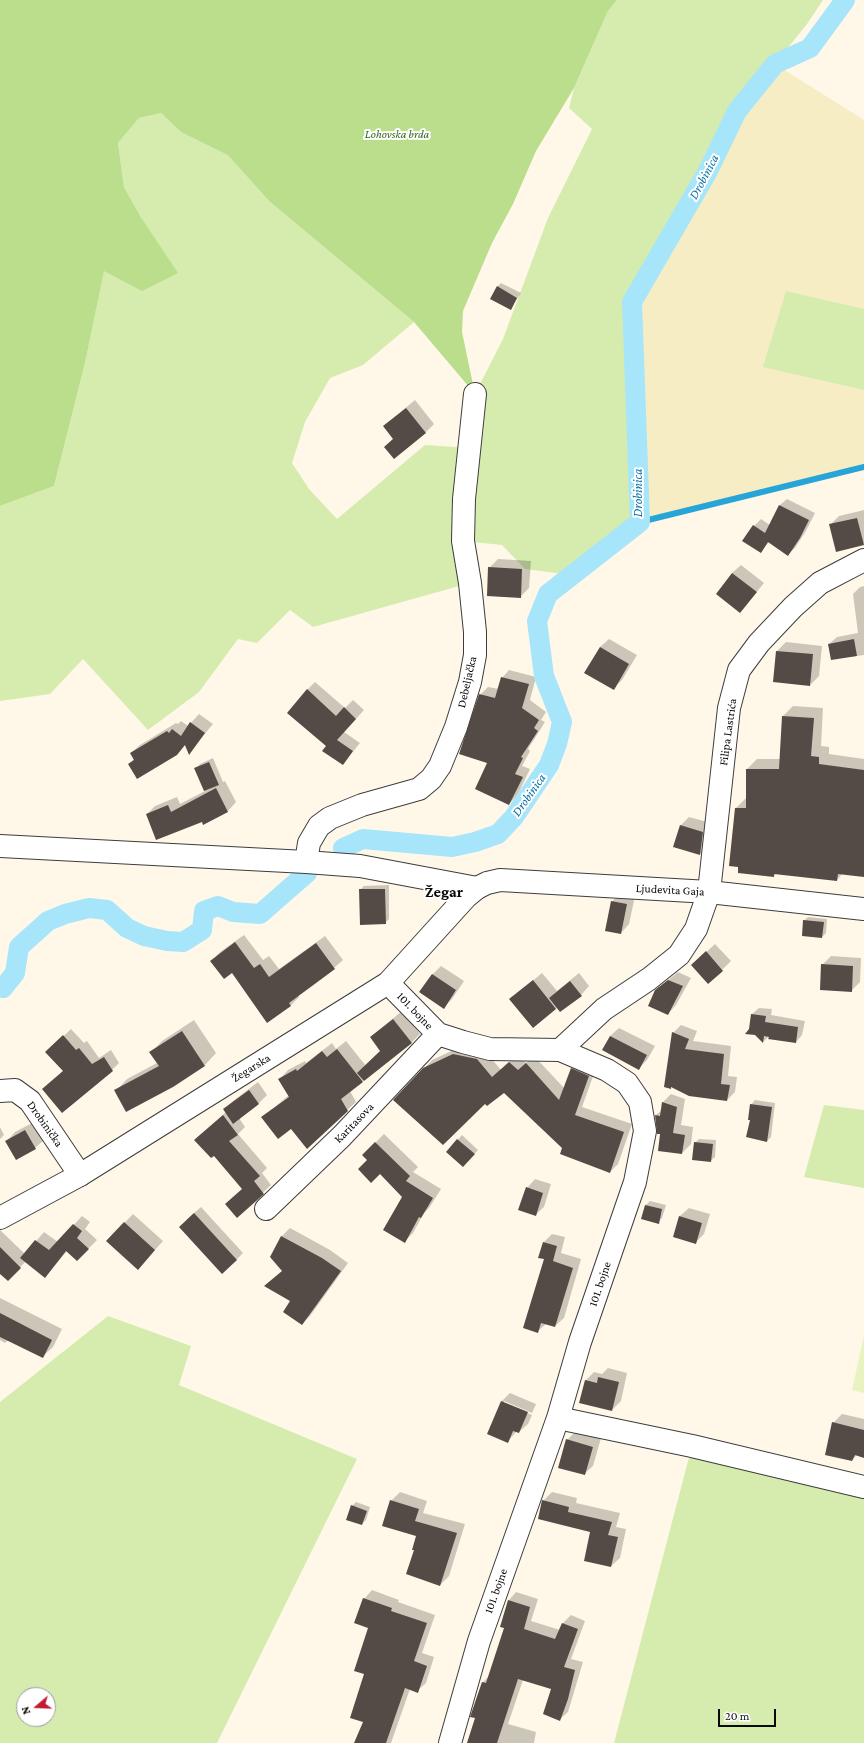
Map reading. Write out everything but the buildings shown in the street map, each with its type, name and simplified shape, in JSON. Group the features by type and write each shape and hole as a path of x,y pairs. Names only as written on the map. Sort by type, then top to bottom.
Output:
{"street":[{"name":"Debeljačka","path":"306,862 309,843 319,826 330,818 362,804 419,789 431,779 440,766 456,727 470,682 475,656 475,632 470,583 463,541 464,499 475,394"},
{"name":"Filipa Lastrića","path":"560,1050 604,1009 649,979 679,955 696,929 709,892 729,708 739,670 758,643 793,607 820,583 864,560"},
{"path":"0,846 360,866 477,888"},
{"name":"Ljudevita Gaja","path":"477,888 500,880 709,892 864,909"},
{"name":"Žegarska","path":"0,1218 80,1175 388,983 466,896 477,888"},
{"name":"101. bojne","path":"388,983 438,1034 490,1049 560,1050 607,1070 627,1083 640,1102 645,1131 635,1182 580,1342 558,1418 479,1641 450,1743"},
{"name":"Karitasova","path":"266,1209 342,1136 438,1034"},
{"name":"Drobinička","path":"0,1091 15,1090 30,1101 80,1175"},
{"path":"558,1418 692,1446 864,1487"}],"shaded area":[{"path":"775,64 864,120 864,467 640,522 632,302 708,171 737,111"}],"green space":[{"name":"Lohovska brda","path":"0,0 617,0 608,11 574,88 536,151 513,204 492,243 463,311 462,332 475,394 414,322 269,201 228,155 181,132 161,113 139,118 118,143 124,187 142,219 178,273 142,291 104,271 85,363 54,486 0,506"},
{"path":"617,0 823,0 807,24 737,111 708,171 632,301 640,522 571,575 525,569 502,545 464,541 470,583 313,627 290,610 257,643 238,639 199,692 148,730 83,659 50,694 0,701 0,506 54,486 85,363 104,270 142,290 142,219 124,187 118,143 139,118 161,113 181,132 228,154 269,201 414,322 363,365 330,378 305,422 292,463 309,489 337,519 425,445 469,448 475,394 503,339 548,218 592,129 569,108 574,88 608,11"},
{"path":"786,291 864,309 864,390 763,367"},
{"path":"824,1105 864,1110 864,1188 804,1177"},
{"path":"108,1316 191,1346 179,1385 357,1459 217,1743 0,1743 0,1402"},
{"path":"864,1336 864,1393 852,1390"},
{"path":"692,1446 864,1487 864,1743 614,1743"}],"waterway":[{"name":"Drobinica","path":"343,848 363,839 452,847 475,842 498,834 514,817 549,765 557,744 562,722 544,676 537,621 548,594 640,522 632,302 708,171 737,111 775,64 810,48 845,0"},
{"path":"640,522 864,467"},
{"name":"Drobinica","path":"0,987 3,988 15,973 19,947 48,921 65,914 89,908 107,910 127,928 144,936 167,941 183,942 202,930 204,911 218,906 233,912 260,914 307,873"}],"district":[{"name":"Žegar","path":"444,892"}]}
